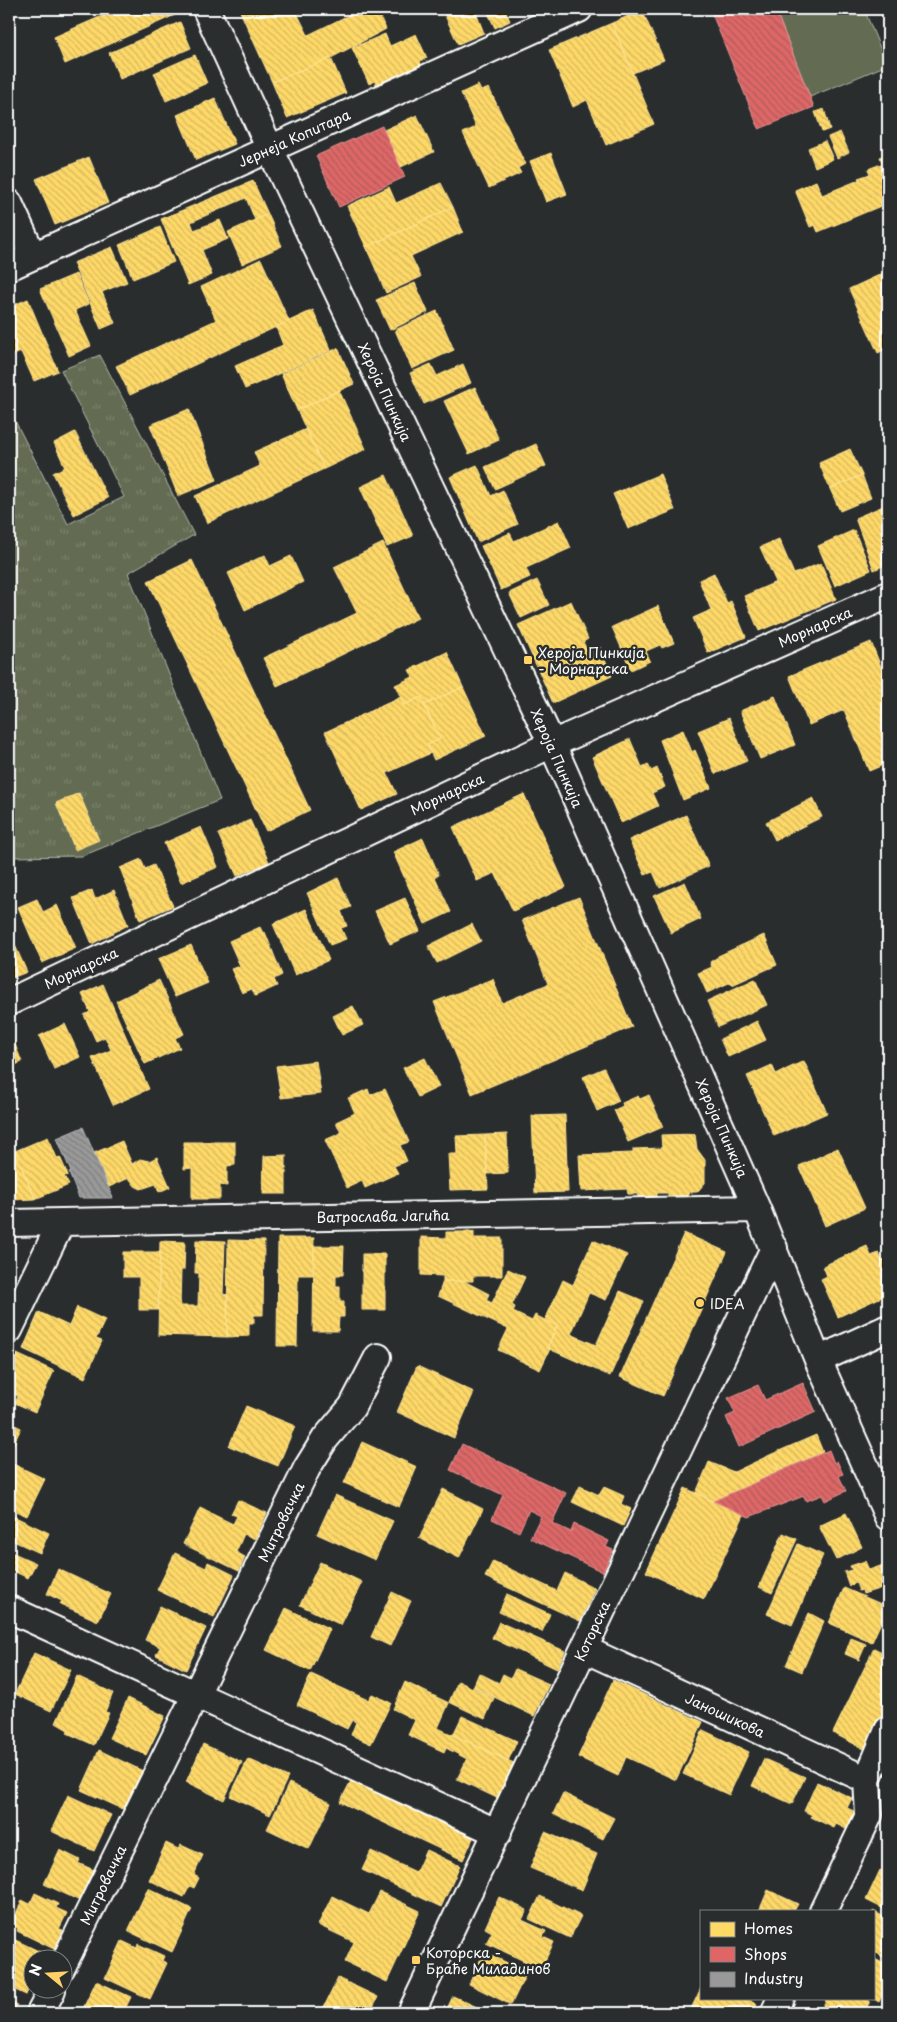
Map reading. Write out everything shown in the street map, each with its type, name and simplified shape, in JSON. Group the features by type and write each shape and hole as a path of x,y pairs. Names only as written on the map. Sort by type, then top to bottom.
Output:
{"street":[{"name":"Хероја Пинкија","path":"206,9 270,149 552,744 774,1248 818,1360 888,1517"},
{"name":"Јернеја Копитара","path":"9,267 579,9"},
{"path":"9,203 33,256"},
{"name":"Морнарска","path":"9,1002 552,744 888,595"},
{"name":"Ватрослава Јагића","path":"9,1223 757,1209"},
{"path":"9,1330 61,1223"},
{"name":"Которска","path":"411,2013 774,1248"},
{"path":"818,1360 888,1328"},
{"name":"Митровачка","path":"70,1950 308,1468 326,1439 352,1407 378,1357"},
{"path":"9,1609 498,1833"},
{"name":"Јаношикова","path":"584,1649 867,1780"},
{"path":"823,1910 870,1815 867,1780 888,1730"},
{"path":"40,2013 47,2000"},
{"path":"774,2013 780,2000"}],"green space":[{"path":"775,9 864,9 887,65 810,97"},
{"path":"100,355 194,535 128,573 220,800 82,856 9,857 9,409 68,524 124,497 61,370"}],"building: Homes":[{"path":"118,9 173,9 175,15 65,64 54,37"},
{"path":"239,9 295,9 308,35 361,9 376,9 386,29 331,58 272,82"},
{"path":"442,9 478,9 475,10 484,33 458,44"},
{"path":"486,9 505,9 510,21 495,28"},
{"path":"642,10 664,60 633,73 612,23"},
{"path":"180,22 191,48 120,79 109,53"},
{"path":"612,23 654,124 606,145 587,100 573,107 549,50"},
{"path":"385,34 390,46 416,34 427,58 420,61 421,65 376,85 375,81 369,84 352,48"},
{"path":"195,55 207,83 166,101 154,73"},
{"path":"331,58 346,93 287,118 272,82"},
{"path":"478,85 481,91 489,88 525,164 518,168 521,173 489,188 463,133 476,127 461,93"},
{"path":"215,98 235,144 196,160 177,115"},
{"path":"824,109 830,129 822,132 815,112"},
{"path":"417,115 434,152 401,167 384,130"},
{"path":"840,132 849,152 837,158 828,137"},
{"path":"825,141 833,159 815,167 808,148"},
{"path":"551,153 567,194 546,202 530,161"},
{"path":"888,154 888,177 880,157"},
{"path":"89,157 108,203 55,225 36,179"},
{"path":"881,164 888,183 888,203 818,232 815,225 810,227 795,190 816,181 822,195 859,180 858,178 870,174 868,169"},
{"path":"253,181 268,214 255,220 246,198 191,222 194,230 220,220 228,239 202,250 212,275 188,285 161,219"},
{"path":"441,183 453,207 366,247 347,206 389,187 396,203"},
{"path":"453,207 463,232 411,256 421,277 386,293 366,247"},
{"path":"268,214 282,246 242,264 228,232"},
{"path":"160,227 174,262 133,279 119,245"},
{"path":"112,247 127,282 102,292 115,323 101,329 73,263"},
{"path":"261,259 289,321 130,395 116,366 216,320 201,287"},
{"path":"888,271 888,348 878,353 849,289"},
{"path":"76,274 89,304 75,310 91,346 69,356 40,289"},
{"path":"415,283 428,312 390,330 376,300"},
{"path":"28,299 58,371 34,381 21,352 9,357 9,307"},
{"path":"313,310 331,350 245,389 235,366 283,345 276,327"},
{"path":"437,311 454,350 412,369 395,330"},
{"path":"338,348 354,384 297,410 281,374"},
{"path":"431,364 437,376 463,364 471,383 424,404 410,373"},
{"path":"475,387 499,440 469,454 444,401"},
{"path":"339,390 366,449 324,469 297,410"},
{"path":"189,409 217,480 178,496 150,425"},
{"path":"306,429 324,469 207,523 195,496 260,466 254,452"},
{"path":"75,432 108,498 74,515 53,473 65,467 54,443"},
{"path":"536,444 546,466 495,489 485,467"},
{"path":"850,449 862,475 830,489 819,463"},
{"path":"477,465 491,496 503,490 518,524 478,542 450,477"},
{"path":"660,474 675,510 628,529 613,494"},
{"path":"386,475 413,536 387,547 360,487"},
{"path":"862,475 871,498 840,511 830,489"},
{"path":"888,504 888,567 887,564 874,570 855,518"},
{"path":"559,521 571,548 526,568 530,577 501,590 481,546 510,533 514,541"},
{"path":"854,530 871,570 835,586 818,546"},
{"path":"779,539 794,574 821,563 836,599 759,631 744,596 776,582 760,547"},
{"path":"383,543 418,618 277,686 263,658 357,613 334,567"},
{"path":"265,555 270,566 291,556 303,582 245,610 228,573"},
{"path":"192,560 310,810 266,831 148,581"},
{"path":"714,573 727,603 731,601 746,637 708,653 693,618 711,610 699,580"},
{"path":"537,580 549,605 521,618 509,593"},
{"path":"571,601 588,639 583,642 588,652 600,647 612,676 553,703 518,625"},
{"path":"658,606 674,643 662,648 660,645 646,651 650,661 631,670 612,627"},
{"path":"871,642 888,684 888,763 869,771 844,710 809,725 789,676"},
{"path":"447,652 463,687 424,705 421,697 404,705 395,685 413,677 409,670"},
{"path":"463,687 486,736 434,760 427,745 440,739 424,705"},
{"path":"775,696 795,745 760,759 740,711"},
{"path":"401,697 404,705 421,697 440,739 427,745 431,753 387,773 397,794 361,810 325,732"},
{"path":"729,718 747,761 715,774 698,731"},
{"path":"683,730 692,752 695,750 711,788 683,800 660,740"},
{"path":"630,739 642,767 648,764 651,771 657,768 665,787 652,793 658,806 621,823 592,757"},
{"path":"79,793 99,840 75,850 56,803"},
{"path":"524,794 566,887 513,911 495,873 477,881 453,827"},
{"path":"813,798 822,817 775,840 766,822"},
{"path":"686,815 709,866 660,888 653,872 645,875 629,840"},
{"path":"250,820 269,862 237,876 218,834"},
{"path":"201,827 218,867 181,883 164,843"},
{"path":"423,838 439,875 435,877 451,912 425,924 393,852"},
{"path":"141,859 145,869 154,865 173,906 140,920 120,868"},
{"path":"338,878 351,907 341,911 347,926 341,928 346,939 330,945 307,893"},
{"path":"685,882 701,919 671,933 654,896"},
{"path":"92,890 95,899 114,890 128,925 92,944 73,898"},
{"path":"579,897 632,1027 472,1094 434,1002 493,979 502,1003 548,984 522,920"},
{"path":"405,898 420,931 390,944 375,911"},
{"path":"37,899 43,912 57,905 76,948 42,963 18,907"},
{"path":"306,909 329,960 295,975 273,924"},
{"path":"472,924 481,941 437,963 428,946"},
{"path":"260,927 263,933 265,932 282,975 274,979 277,986 255,996 252,989 242,993 231,969 240,966 229,941"},
{"path":"764,935 777,965 732,985 731,982 707,993 698,973 712,967 710,962 718,956"},
{"path":"14,943 27,972 9,979 9,945"},
{"path":"191,945 208,983 175,997 158,959"},
{"path":"755,979 767,1005 718,1027 707,1001"},
{"path":"159,980 184,1034 175,1038 180,1048 145,1064 116,1001"},
{"path":"103,984 149,1089 113,1105 92,1058 111,1050 105,1037 96,1041 84,1015 90,1012 82,994"},
{"path":"353,1006 363,1025 342,1035 333,1016"},
{"path":"757,1021 766,1040 728,1057 720,1039"},
{"path":"65,1024 80,1057 54,1069 39,1036"},
{"path":"9,1033 22,1062 9,1068"},
{"path":"425,1058 439,1087 418,1097 403,1068"},
{"path":"316,1061 321,1094 281,1098 276,1066"},
{"path":"804,1061 827,1113 774,1136 747,1076 772,1065 776,1074"},
{"path":"604,1068 619,1101 597,1111 583,1077"},
{"path":"368,1089 370,1095 385,1089 409,1142 400,1145 407,1161 394,1166 398,1173 365,1188 362,1181 347,1188 325,1140 341,1133 336,1122 355,1113 348,1098"},
{"path":"649,1095 663,1127 628,1142 614,1110 623,1106 622,1103 638,1096 640,1099"},
{"path":"565,1115 568,1192 535,1193 532,1116"},
{"path":"507,1134 508,1173 487,1174 485,1135"},
{"path":"695,1134 697,1149 705,1160 705,1183 697,1192 689,1192 689,1196 668,1197 668,1193 657,1193 657,1197 639,1198 638,1194 628,1194 627,1189 581,1191 579,1155 633,1153 633,1149 662,1148 661,1135"},
{"path":"485,1135 488,1189 450,1190 448,1154 457,1154 456,1136"},
{"path":"48,1137 57,1158 60,1157 68,1175 64,1176 69,1185 35,1199 15,1151"},
{"path":"122,1141 132,1164 140,1159 149,1161 157,1157 170,1187 159,1192 156,1184 141,1189 135,1186 129,1178 109,1187 94,1153"},
{"path":"184,1142 235,1142 235,1165 227,1166 227,1186 220,1185 220,1199 192,1199 192,1168 184,1169"},
{"path":"838,1148 865,1208 825,1226 799,1166"},
{"path":"15,1151 35,1199 9,1200 9,1152"},
{"path":"286,1155 286,1194 263,1194 264,1156"},
{"path":"446,1232 474,1232 474,1238 502,1238 502,1276 473,1276 473,1281 443,1281 443,1276 421,1275 421,1237 446,1238"},
{"path":"684,1233 727,1252 663,1396 620,1377"},
{"path":"278,1238 314,1238 313,1275 298,1275 297,1346 277,1346"},
{"path":"196,1240 225,1241 223,1294 228,1295 227,1337 158,1335 160,1241 185,1242 184,1270 181,1270 180,1306 198,1306 199,1273 195,1273"},
{"path":"228,1240 264,1241 263,1315 254,1315 254,1323 249,1323 249,1336 227,1337"},
{"path":"593,1240 627,1255 606,1300 589,1293 571,1334 596,1345 620,1291 644,1301 610,1376 547,1348 557,1326 545,1320 563,1280 573,1285"},
{"path":"314,1246 344,1246 343,1275 336,1275 336,1286 340,1286 340,1302 344,1302 344,1317 339,1317 338,1331 313,1331"},
{"path":"867,1246 871,1256 879,1253 882,1261 885,1260 888,1266 888,1294 838,1317 821,1279 827,1276 823,1266"},
{"path":"123,1252 160,1252 158,1310 139,1310 139,1277 123,1277"},
{"path":"362,1254 385,1254 385,1310 362,1310"},
{"path":"508,1269 525,1277 512,1305 515,1307 513,1312 532,1321 535,1315 557,1326 547,1348 550,1349 540,1370 498,1350 508,1329 438,1296 443,1281 464,1281 489,1294 486,1300 492,1303"},
{"path":"77,1307 105,1320 96,1339 102,1341 85,1378 23,1349 39,1312 69,1326"},
{"path":"17,1354 54,1371 35,1412 15,1403 18,1396 9,1392 9,1372"},
{"path":"417,1366 474,1392 454,1438 397,1412"},
{"path":"888,1372 888,1390 881,1375"},
{"path":"246,1406 295,1426 278,1466 229,1446"},
{"path":"9,1422 21,1428 9,1454"},
{"path":"816,1435 823,1452 779,1471 772,1454"},
{"path":"362,1442 417,1467 399,1507 344,1483"},
{"path":"772,1454 779,1471 713,1501 696,1493 709,1462 734,1472"},
{"path":"9,1462 45,1479 27,1516 9,1508"},
{"path":"580,1486 599,1495 604,1487 624,1496 621,1504 631,1509 623,1526 572,1502"},
{"path":"685,1488 744,1515 704,1599 646,1572"},
{"path":"443,1489 483,1509 459,1558 419,1538"},
{"path":"335,1495 393,1521 375,1560 317,1534"},
{"path":"238,1500 267,1513 255,1539 244,1534 236,1552 245,1557 239,1571 183,1544 200,1508 233,1524 237,1516 231,1514"},
{"path":"846,1513 862,1547 836,1560 819,1526"},
{"path":"9,1514 49,1533 40,1553 9,1539"},
{"path":"783,1533 797,1539 772,1593 759,1587"},
{"path":"798,1544 823,1555 792,1625 767,1614"},
{"path":"9,1551 36,1563 28,1578 9,1569"},
{"path":"175,1553 206,1568 208,1562 234,1575 214,1617 157,1590"},
{"path":"493,1561 557,1591 565,1573 595,1588 580,1621 485,1577"},
{"path":"865,1561 869,1570 886,1564 888,1586 863,1594 862,1590 859,1591 856,1583 849,1586 844,1572 852,1570 850,1566"},
{"path":"320,1562 362,1582 341,1625 300,1605"},
{"path":"58,1569 111,1594 98,1621 60,1604 62,1601 47,1594"},
{"path":"844,1588 888,1607 872,1642 829,1623"},
{"path":"392,1592 411,1601 390,1646 371,1637"},
{"path":"507,1594 550,1614 542,1632 499,1612"},
{"path":"160,1606 206,1628 186,1670 156,1655 160,1647 145,1640"},
{"path":"286,1608 330,1629 310,1671 266,1650"},
{"path":"809,1613 824,1621 802,1672 786,1665"},
{"path":"499,1622 565,1651 557,1669 492,1638"},
{"path":"851,1638 866,1644 859,1660 845,1654"},
{"path":"874,1648 888,1655 888,1703 866,1750 833,1733"},
{"path":"34,1653 71,1670 51,1711 15,1694"},
{"path":"515,1669 549,1684 534,1716 473,1687 479,1673 499,1683 503,1674 511,1678"},
{"path":"311,1674 368,1700 372,1694 391,1703 371,1744 351,1735 356,1722 352,1720 347,1729 297,1705"},
{"path":"77,1676 113,1693 105,1712 109,1713 94,1745 67,1733 68,1730 56,1723"},
{"path":"613,1680 703,1722 676,1780 626,1757 618,1776 578,1757"},
{"path":"458,1681 494,1698 485,1719 449,1702"},
{"path":"405,1682 449,1703 438,1728 516,1764 499,1799 457,1779 467,1759 446,1748 444,1752 408,1735 415,1720 393,1709"},
{"path":"128,1698 165,1716 146,1755 109,1738"},
{"path":"462,1716 517,1741 508,1761 453,1735"},
{"path":"703,1730 749,1752 729,1795 683,1774"},
{"path":"203,1744 242,1762 224,1800 186,1782"},
{"path":"99,1750 145,1772 127,1811 81,1790"},
{"path":"248,1759 288,1777 270,1815 230,1796"},
{"path":"764,1759 805,1777 792,1804 752,1786"},
{"path":"354,1775 474,1836 463,1860 340,1802"},
{"path":"817,1782 852,1798 847,1808 856,1812 848,1830 836,1824 834,1828 811,1817 812,1815 804,1811"},
{"path":"289,1783 331,1803 309,1849 267,1829"},
{"path":"563,1793 614,1818 603,1839 553,1814"},
{"path":"68,1795 111,1815 94,1851 51,1831"},
{"path":"545,1832 597,1854 582,1890 530,1868"},
{"path":"166,1843 178,1849 181,1845 203,1855 194,1875 199,1878 194,1888 190,1886 184,1897 149,1880"},
{"path":"60,1850 80,1860 78,1863 94,1870 80,1901 44,1884"},
{"path":"426,1850 460,1866 441,1907 362,1870 371,1851 416,1872"},
{"path":"880,1870 888,1873 888,1911 866,1900"},
{"path":"148,1888 192,1909 172,1952 128,1931"},
{"path":"768,1890 798,1904 795,1910 759,1910"},
{"path":"380,1892 420,1911 387,1982 345,1962 354,1942 318,1925 332,1896 369,1914"},
{"path":"35,1893 58,1904 56,1908 67,1913 59,1929 63,1930 54,1949 17,1931 18,1928 11,1925 22,1900 30,1904"},
{"path":"540,1896 581,1916 570,1938 529,1919"},
{"path":"499,1897 527,1910 522,1920 546,1931 543,1937 554,1942 541,1969 486,1943 492,1932 485,1928"},
{"path":"874,1912 888,1919 888,1959 874,1952"},
{"path":"9,1937 37,1950 22,1950 22,1993 9,1987"},
{"path":"122,1941 137,1948 138,1944 164,1956 162,1961 167,1963 150,1999 105,1978"},
{"path":"484,1952 527,1972 511,2005 469,1984"},
{"path":"874,1959 888,1966 888,1991 885,1989 879,2002 874,1999"},
{"path":"338,1978 378,1997 370,2013 321,2013"},
{"path":"96,1981 131,1997 123,2013 81,2013"},
{"path":"700,1990 700,2000 749,2000 757,2004 753,2013 689,2013"},
{"path":"453,1996 490,2013 445,2013"},
{"path":"826,2000 870,2001 864,2013 820,2013"},
{"path":"9,2001 17,2005 13,2013 9,2013"}],"building: Shops":[{"path":"710,9 775,9 814,107 759,129"},
{"path":"382,126 405,177 339,207 316,156"},
{"path":"803,1383 816,1412 739,1447 726,1417 735,1413 728,1398 758,1385 765,1400"},
{"path":"462,1444 566,1493 552,1523 571,1532 574,1524 609,1541 606,1547 613,1550 603,1572 530,1538 541,1516 529,1510 519,1532 492,1519 503,1495 450,1470"},
{"path":"829,1450 834,1463 837,1461 843,1474 839,1476 846,1491 825,1501 822,1495 806,1501 804,1496 749,1517 713,1501"}],"building: Industry":[{"path":"83,1127 113,1198 79,1198 57,1138"}],"place":[{"name":"Хероја Пинкија - Морнарска","path":"528,660"},
{"name":"IDEA","path":"700,1303"},
{"name":"Которска - Браће Миладинов","path":"416,1960"}]}
